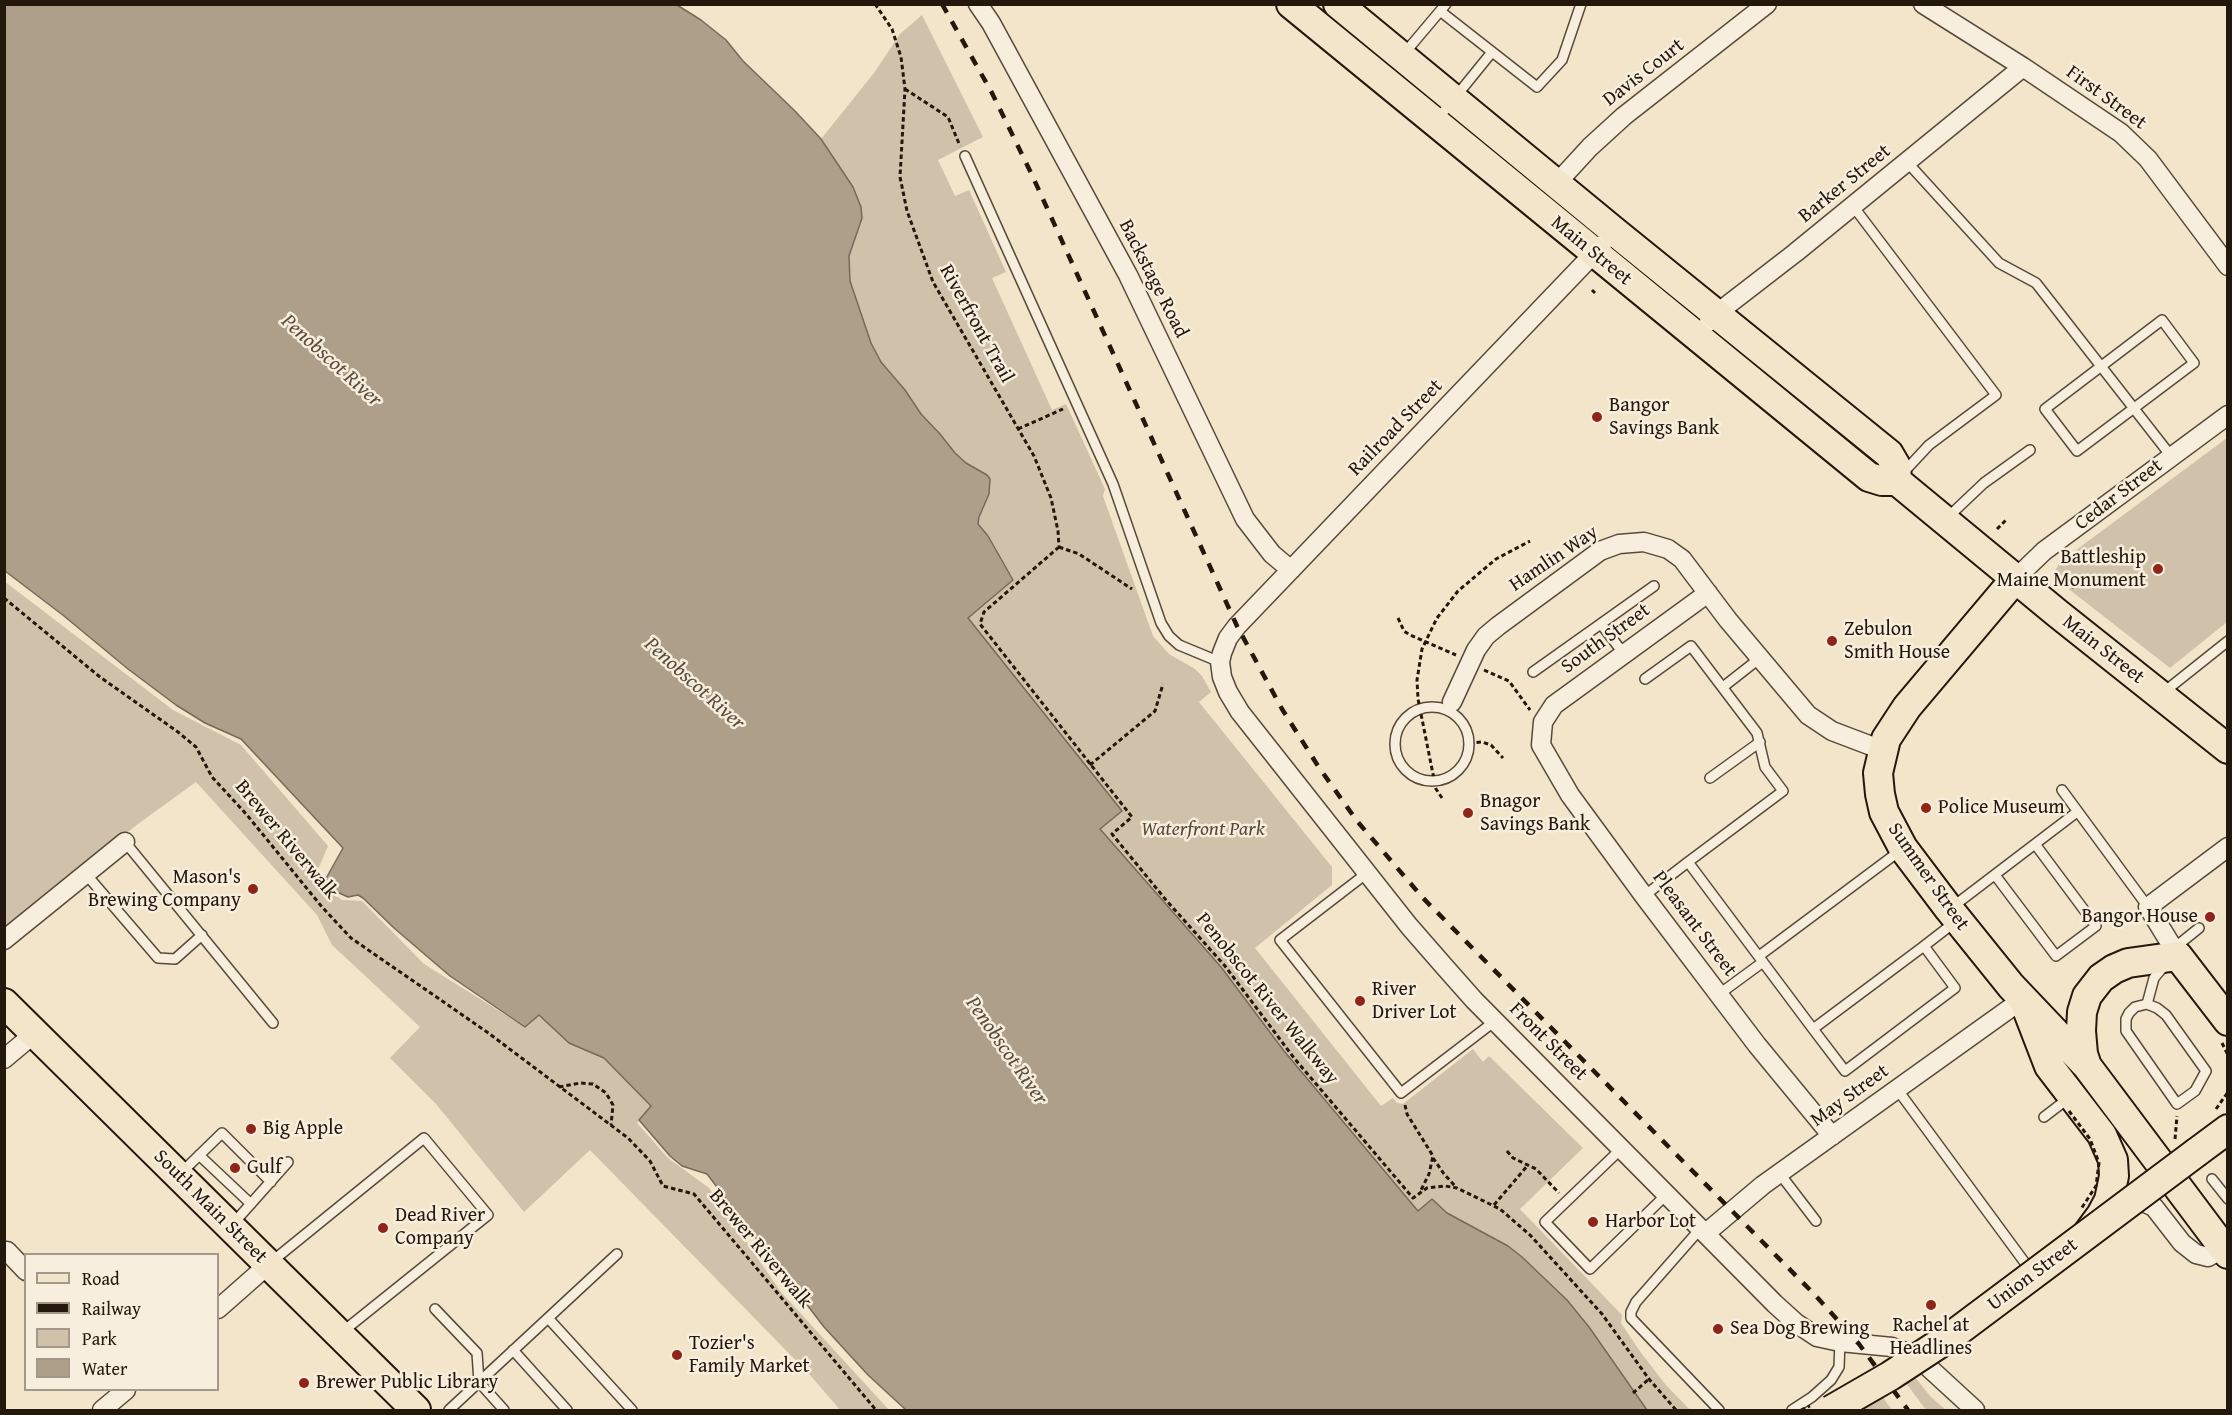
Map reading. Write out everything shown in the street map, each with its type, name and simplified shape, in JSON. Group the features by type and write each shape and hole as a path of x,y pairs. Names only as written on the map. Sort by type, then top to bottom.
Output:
{"main road":[{"name":"Main Street","path":"1291,4 1341,18 1392,68 1434,122 1594,254 1869,477 1882,481 1897,480 2015,579 2228,749"},
{"name":"Main Street","path":"1392,68 1453,99 1888,454 1896,466 1897,480"},
{"name":"Cedar Street","path":"1882,750 1892,729 1907,707 2015,579"},
{"name":"Summer Street","path":"1882,750 1878,773 1882,803 1891,829 1903,848 2000,973 2087,1066 2225,1252"},
{"path":"2087,1066 2082,1043 2082,1012 2087,996 2095,983 2114,969 2127,963 2175,953 2228,1021"},
{"path":"2023,999 2044,1055 2073,1104 2107,1143 2114,1168 2113,1184 2105,1208 2096,1223 2080,1225"},
{"name":"South Main Street","path":"5,1005 416,1410"},
{"name":"Union Street","path":"1821,1408 1890,1376 1945,1340 2080,1225 2186,1147 2228,1130"}],"street":[{"name":"Backstage Road","path":"978,4 991,23 1128,275 1245,519 1272,554 1291,570"},
{"name":"Davis Court","path":"1556,184 1590,147 1624,116 1767,4"},
{"name":"First Street","path":"1923,4 2023,67 2121,134 2148,159 2228,266"},
{"name":"Barker Street","path":"1697,337 1716,314 2023,67"},
{"name":"Railroad Street","path":"1220,662 1232,632 1615,232"},
{"name":"Cedar Street","path":"2015,579 2043,551 2228,414"},
{"name":"Hamlin Way","path":"1450,706 1472,657 1491,631 1609,546 1627,542 1644,542 1668,549 1687,565 1707,593"},
{"path":"1707,593 1791,697 1814,721 1832,731 1882,750"},
{"name":"South Street","path":"1541,729 1546,715 1554,705 1707,593"},
{"name":"Front Street","path":"1220,662 1224,685 1240,712 1420,939 1494,1021 1703,1231 1796,1323 1817,1337 1840,1342 1892,1347 1911,1354 1921,1360 1975,1410"},
{"name":"Pleasant Street","path":"1541,729 1543,752 1560,779 1756,1045 1832,1136"},
{"path":"4,940 125,842"},
{"path":"2175,953 2148,907 2228,847"},
{"name":"May Street","path":"1703,1231 2023,999"},
{"path":"4,1059 35,1033"},
{"path":"1921,1360 2136,1202 2154,1207 2182,1243 2196,1254 2208,1257 2225,1252"},
{"path":"7,1251 24,1269"},
{"path":"219,1309 269,1264"},
{"path":"102,1410 124,1391"}],"lane":[{"path":"1392,68 1443,8 1492,52 1537,87 1562,60 1581,4"},
{"path":"1434,122 1492,52"},
{"path":"965,156 1113,484 1161,623 1169,636 1179,645 1220,662"},
{"path":"1907,162 1999,263 2036,283 2171,456"},
{"path":"1853,206 1996,395 1929,445 1897,480"},
{"path":"2162,320 2194,363 2077,451 2045,409 2101,367 2162,320"},
{"path":"1945,520 1984,483 2030,450"},
{"path":"1533,672 1654,586"},
{"path":"1601,624 1624,654"},
{"path":"2160,696 2226,644"},
{"path":"1644,896 1783,791 1765,767 1760,741 1754,727 1691,646 1646,679"},
{"path":"1723,687 1760,658"},
{"path":"1450,706 1463,724 1469,743 1467,757 1460,769 1449,778 1435,782 1422,781 1410,775 1400,765 1395,752 1395,739 1399,726 1408,716 1420,709 1450,706"},
{"path":"1710,778 1760,741"},
{"path":"2062,790 2148,907"},
{"path":"1813,1029 1924,946 1995,875 2078,812"},
{"path":"125,842 273,1023"},
{"path":"1995,875 2056,957 2096,926 2035,844"},
{"path":"1718,994 1903,848"},
{"path":"1688,862 1845,1071 1956,988 1924,946"},
{"path":"85,873 158,958 175,959 202,935"},
{"path":"1367,873 1281,940 1401,1093 1494,1021"},
{"path":"2146,1004 2157,973 2199,928"},
{"path":"2146,1004 2166,1015 2206,1071 2194,1090 2177,1104 2126,1031 2126,1019 2135,1007 2146,1004"},
{"path":"1897,1089 2035,1275"},
{"path":"2044,1117 2073,1104"},
{"path":"179,1175 222,1133 271,1182"},
{"path":"269,1264 424,1138 488,1215 339,1335"},
{"path":"1622,1148 1545,1222 1590,1269 1667,1194"},
{"path":"199,1155 250,1204"},
{"path":"230,1227 288,1162"},
{"path":"1779,1174 1816,1221"},
{"path":"2212,1179 2228,1199"},
{"path":"1703,1231 1636,1302 1631,1318 1719,1410"},
{"path":"449,1410 618,1254"},
{"path":"435,1310 477,1353 479,1382 504,1410"},
{"path":"548,1318 632,1410"},
{"path":"1792,1410 1812,1397 1831,1380 1839,1366 1840,1342"},
{"path":"513,1350 567,1410"}],"path":[{"name":"Riverfront Trail","path":"875,4 892,29 901,57 905,89 900,177 907,211 933,282 1034,456 1051,498 1059,548"},
{"path":"905,89 948,117 965,156"},
{"path":"1018,429 1063,409"},
{"path":"1997,529 2006,520"},
{"path":"1442,798 1436,789 1420,709 1417,680 1425,642 1437,618 1468,581 1509,550 1530,541"},
{"path":"1059,548 1079,554 1132,589"},
{"name":"Penobscot River Walkway","path":"1059,548 984,612 980,624 1132,817 1112,834 1166,900 1225,966 1294,1058 1413,1198 1420,1191"},
{"path":"2072,588 2079,581"},
{"name":"Brewer Riverwalk","path":"4,598 100,677 196,747 212,777 351,938 487,1032 628,1138 650,1161 663,1186 694,1194 876,1410"},
{"path":"1398,618 1404,631 1447,651"},
{"path":"1491,673 1509,681 1531,711"},
{"path":"1090,765 1155,711 1163,684"},
{"path":"1469,743 1491,744 1503,758"},
{"path":"559,1087 580,1083 593,1084 606,1093 613,1105 611,1125"},
{"path":"1413,1099 1405,1106 1406,1110 1432,1156 1457,1188"},
{"path":"2073,1104 2097,1155 2100,1168 2096,1186 2080,1225"},
{"path":"2177,1104 2186,1147"},
{"path":"1507,1151 1513,1158 1536,1169 1567,1201"},
{"path":"1420,1191 1429,1174 1432,1156"},
{"path":"1494,1205 1528,1165"},
{"path":"1420,1191 1439,1185 1457,1188 1494,1205 1530,1235 1602,1314 1649,1379 1676,1410"},
{"path":"1633,1393 1649,1379"},
{"path":"1801,1410 1821,1408"}],"green space":[{"name":"Waterfront Park","path":"922,15 983,137 938,160 955,196 969,190 1006,272 992,278 1052,410 1066,404 1105,489 1103,496 1153,636 1169,654 1195,669 1202,676 1211,692 1199,702 1332,867 1332,885 1255,948 1381,1106 1393,1098 1397,1103 1403,1104 1473,1049 1483,1062 1489,1056 1583,1148 1520,1209 1622,1315 1621,1323 1639,1350 1665,1384 1690,1410 1647,1410 1589,1327 1567,1300 1522,1257 1507,1246 1447,1213 1432,1199 1419,1211 1284,1051 1221,967 1100,829 1122,811 968,618 1013,580 988,536 978,524 989,494 981,471 966,463 955,453 921,414 905,390 881,362 871,343 850,281 849,256 862,218 838,164 821,139 874,73 900,34"},
{"path":"2227,438 2227,622 2170,668 2061,583 2055,571 2060,562"},
{"path":"4,581 173,710 241,745 328,846 314,879 342,900 362,901 424,964 525,1027 539,1015 569,1043 604,1058 651,1106 637,1123 668,1158 709,1188 781,1292 889,1410 840,1410 811,1376 590,1150 524,1212 436,1104 390,1058 420,1027 332,945 317,915 196,782 5,927"},
{"path":"1892,1364 1914,1376 1931,1397 1946,1410 1926,1410"},
{"path":"1882,1396 1892,1410 1858,1410"}],"water":[{"name":"Penobscot River","path":"5,4 677,5 726,40 743,61 821,139 853,187 861,207 862,218 849,256 850,281 871,343 881,362 955,453 990,479 989,494 978,524 988,536 1013,580 968,618 1122,811 1100,829 1221,967 1284,1051 1418,1211 1432,1199 1447,1213 1508,1246 1522,1257 1567,1300 1589,1327 1647,1410 906,1410 868,1375 824,1327 707,1174 682,1166 670,1156 639,1120 651,1106 604,1058 569,1043 539,1015 525,1027 450,976 363,898 358,895 348,897 324,882 343,848 241,739 205,723 176,705 5,571"}],"railway":[{"path":"942,4 992,93 1032,175 1237,626 1282,709 1318,766 1357,821 1423,898 1816,1296 1859,1344 1908,1410"}],"place":[{"name":"Bangor Savings Bank","path":"1597,417"},
{"name":"Battleship Maine Monument","path":"2158,569"},
{"name":"Zebulon Smith House","path":"1832,641"},
{"name":"Police Museum","path":"1926,808"},
{"name":"Bnagor Savings Bank","path":"1468,813"},
{"name":"Mason's Brewing Company","path":"253,889"},
{"name":"Bangor House","path":"2210,917"},
{"name":"River Driver Lot","path":"1360,1001"},
{"name":"Big Apple","path":"251,1129"},
{"name":"Gulf","path":"235,1168"},
{"name":"Harbor Lot","path":"1593,1222"},
{"name":"Dead River Company","path":"383,1228"},
{"name":"Rachel at Headlines","path":"1931,1305"},
{"name":"Sea Dog Brewing","path":"1718,1329"},
{"name":"Tozier's Family Market","path":"677,1355"},
{"name":"Brewer Public Library","path":"304,1383"}]}
